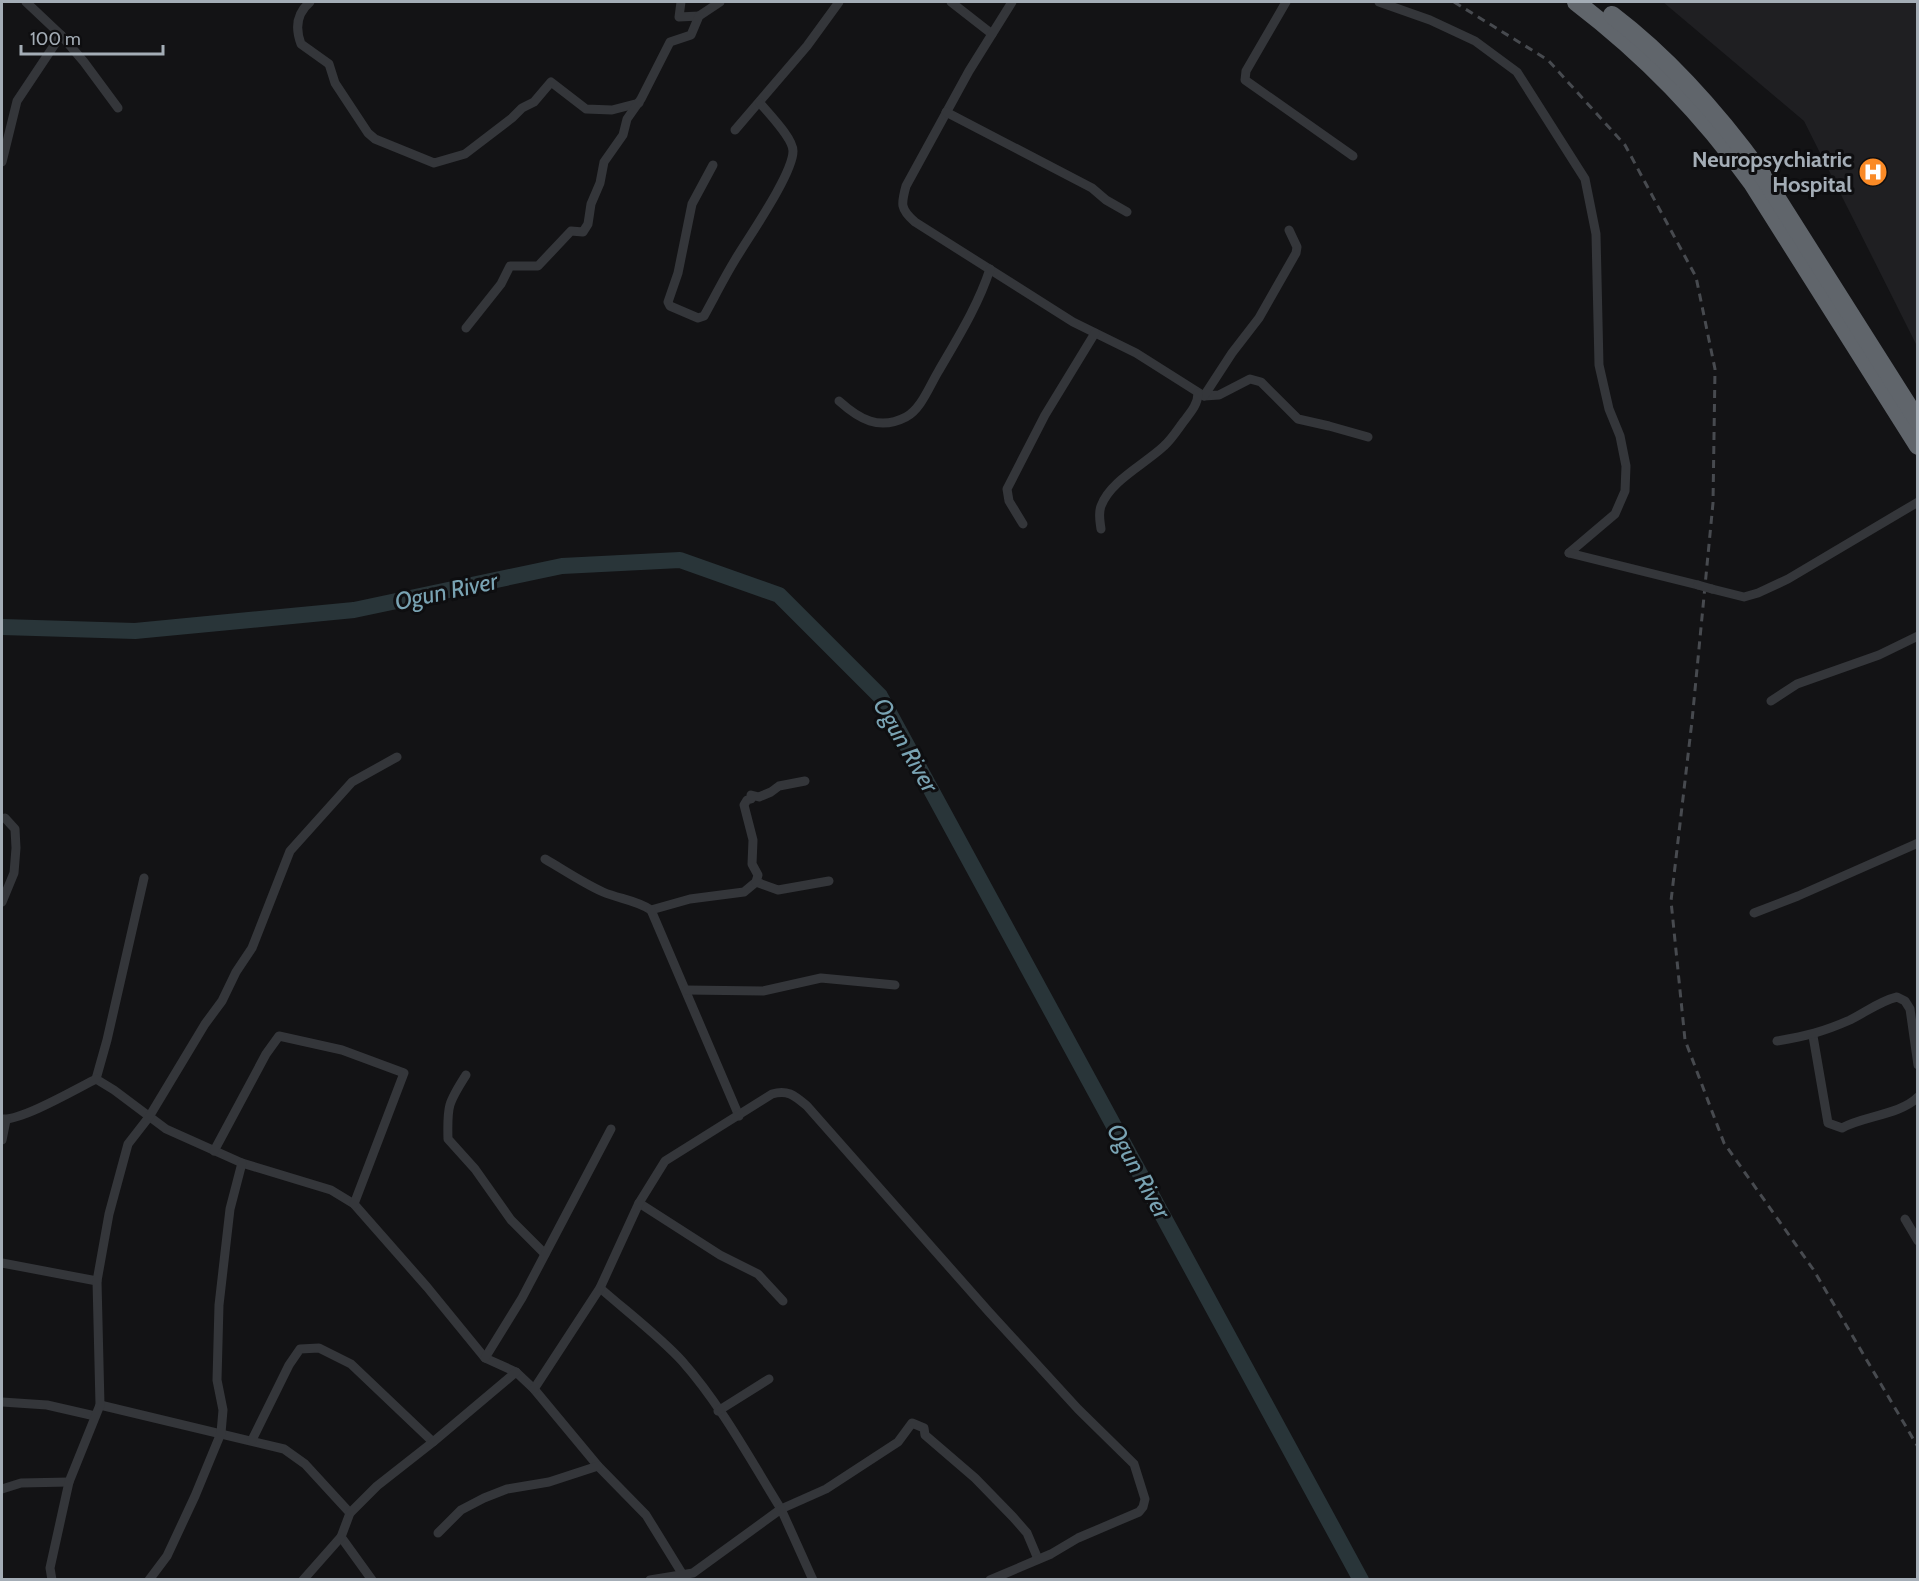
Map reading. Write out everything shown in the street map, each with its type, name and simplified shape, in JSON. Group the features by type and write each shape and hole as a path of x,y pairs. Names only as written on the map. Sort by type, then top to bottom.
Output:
{"highway":[{"path":"1576,2 1619,35 1663,76 1731,153 1917,446"},
{"path":"1595,2 1665,59 1744,149 1917,421"}],"street":[{"path":"26,2 61,35 118,108"},
{"path":"310,2 300,13 297,27 301,44 329,64 335,83 362,126 375,139 434,163 465,154 522,108 534,102 551,82 586,110 612,110 639,104"},
{"path":"681,2 679,17 699,16 720,2"},
{"path":"735,130 807,46 839,2"},
{"path":"951,2 992,34"},
{"path":"1012,2 946,112 906,186 901,202 904,213 1073,322 1136,353 1201,394 1219,396 1245,381 1254,379 1261,382 1298,419 1368,436"},
{"path":"1286,2 1246,71 1245,80 1353,156"},
{"path":"1379,2 1430,20 1475,41 1517,72 1585,179 1596,234 1599,365 1609,409 1620,436 1626,466 1625,492 1615,514 1569,553 1744,597 1788,579 1917,502"},
{"path":"466,328 501,284 510,266 538,266 571,231 583,232 588,224 591,204 600,183 604,162 619,142 627,119 639,104 670,42 691,35 699,16"},
{"path":"2,162 17,101 61,35"},
{"path":"713,165 693,204 678,273 668,302 670,306 698,318 704,316 791,163 793,151 791,141 760,103"},
{"path":"946,112 1092,188 1106,200 1127,212"},
{"path":"1101,529 1099,516 1107,495 1165,445 1259,318 1296,253 1297,247 1289,230"},
{"path":"839,401 850,412 865,421 880,423 908,416 922,400 947,359 983,290 990,269"},
{"path":"1023,525 1009,501 1007,489 1045,415 1095,333"},
{"path":"1771,700 1797,684 1879,655 1917,636"},
{"path":"52,1580 50,1568 69,1482 100,1405 97,1281 109,1214 128,1144 149,1117 205,1024 222,1001 236,972 252,948 290,851 352,782 397,757"},
{"path":"651,910 690,899 744,892 756,882 758,875 752,864 753,840 744,805 747,800 751,799 751,795 759,797 780,786 806,781"},
{"path":"2,902 14,873 16,848 15,829 5,818"},
{"path":"1754,913 1917,843"},
{"path":"545,859 599,890 618,898 638,901 651,910 738,1116"},
{"path":"2,1140 4,1120 27,1113 96,1079 144,878"},
{"path":"756,882 778,890 830,881"},
{"path":"686,990 763,990 821,978 895,985"},
{"path":"1777,1041 1813,1035 1851,1019 1888,999 1897,997 1905,1001 1910,1009 1917,1065"},
{"path":"1813,1035 1828,1123 1842,1128 1894,1110 1913,1102 1917,1097"},
{"path":"214,1151 266,1054 279,1036 342,1050 404,1073 354,1204"},
{"path":"466,1075 453,1095 447,1110 448,1139 475,1169 511,1220 545,1254"},
{"path":"96,1079 166,1129 242,1163 331,1190 354,1204 427,1287 485,1358 516,1372 534,1389 598,1466 646,1515 683,1575"},
{"path":"534,1389 600,1288 639,1203 665,1161 772,1094 781,1091 789,1092 807,1106 996,1320 1078,1409 1134,1464 1145,1499 1143,1508 1139,1512 990,1580"},
{"path":"485,1358 545,1254 611,1129"},
{"path":"150,1580 167,1556 221,1433 223,1410 218,1380 219,1305 230,1209 242,1163"},
{"path":"639,1203 720,1255 758,1274 783,1301"},
{"path":"1905,1220 1917,1241"},
{"path":"2,1263 97,1281"},
{"path":"600,1288 680,1360 718,1411 781,1509 813,1580"},
{"path":"252,1440 289,1365 300,1349 319,1348 351,1364 433,1442"},
{"path":"303,1580 341,1537 350,1513 377,1486 516,1372"},
{"path":"718,1411 769,1379"},
{"path":"2,1402 47,1405 95,1416"},
{"path":"100,1405 284,1449 305,1464 350,1513"},
{"path":"650,1580 683,1575 694,1576 781,1509 826,1489 898,1442 912,1423 924,1428 925,1434 975,1478 1013,1517 1027,1533 1038,1559"},
{"path":"438,1533 461,1510 484,1498 507,1489 549,1482 598,1466"},
{"path":"2,1489 21,1483 69,1482"},
{"path":"341,1537 372,1580"}],"shaded area":[{"name":"Neuropsychiatric Hospital","path":"1663,2 1917,2 1917,346 1804,121"}],"waterway":[{"name":"Ogun River","path":"2,627 135,631 354,610 562,566 680,560 779,595 880,696 1361,1580"}],"railway":[{"path":"1454,2 1548,60 1625,145 1696,277 1715,369 1713,503 1692,721 1671,901 1685,1040 1724,1143 1813,1269 1918,1447"}],"place":[{"name":"Neuropsychiatric Hospital","path":"1873,172"}]}
